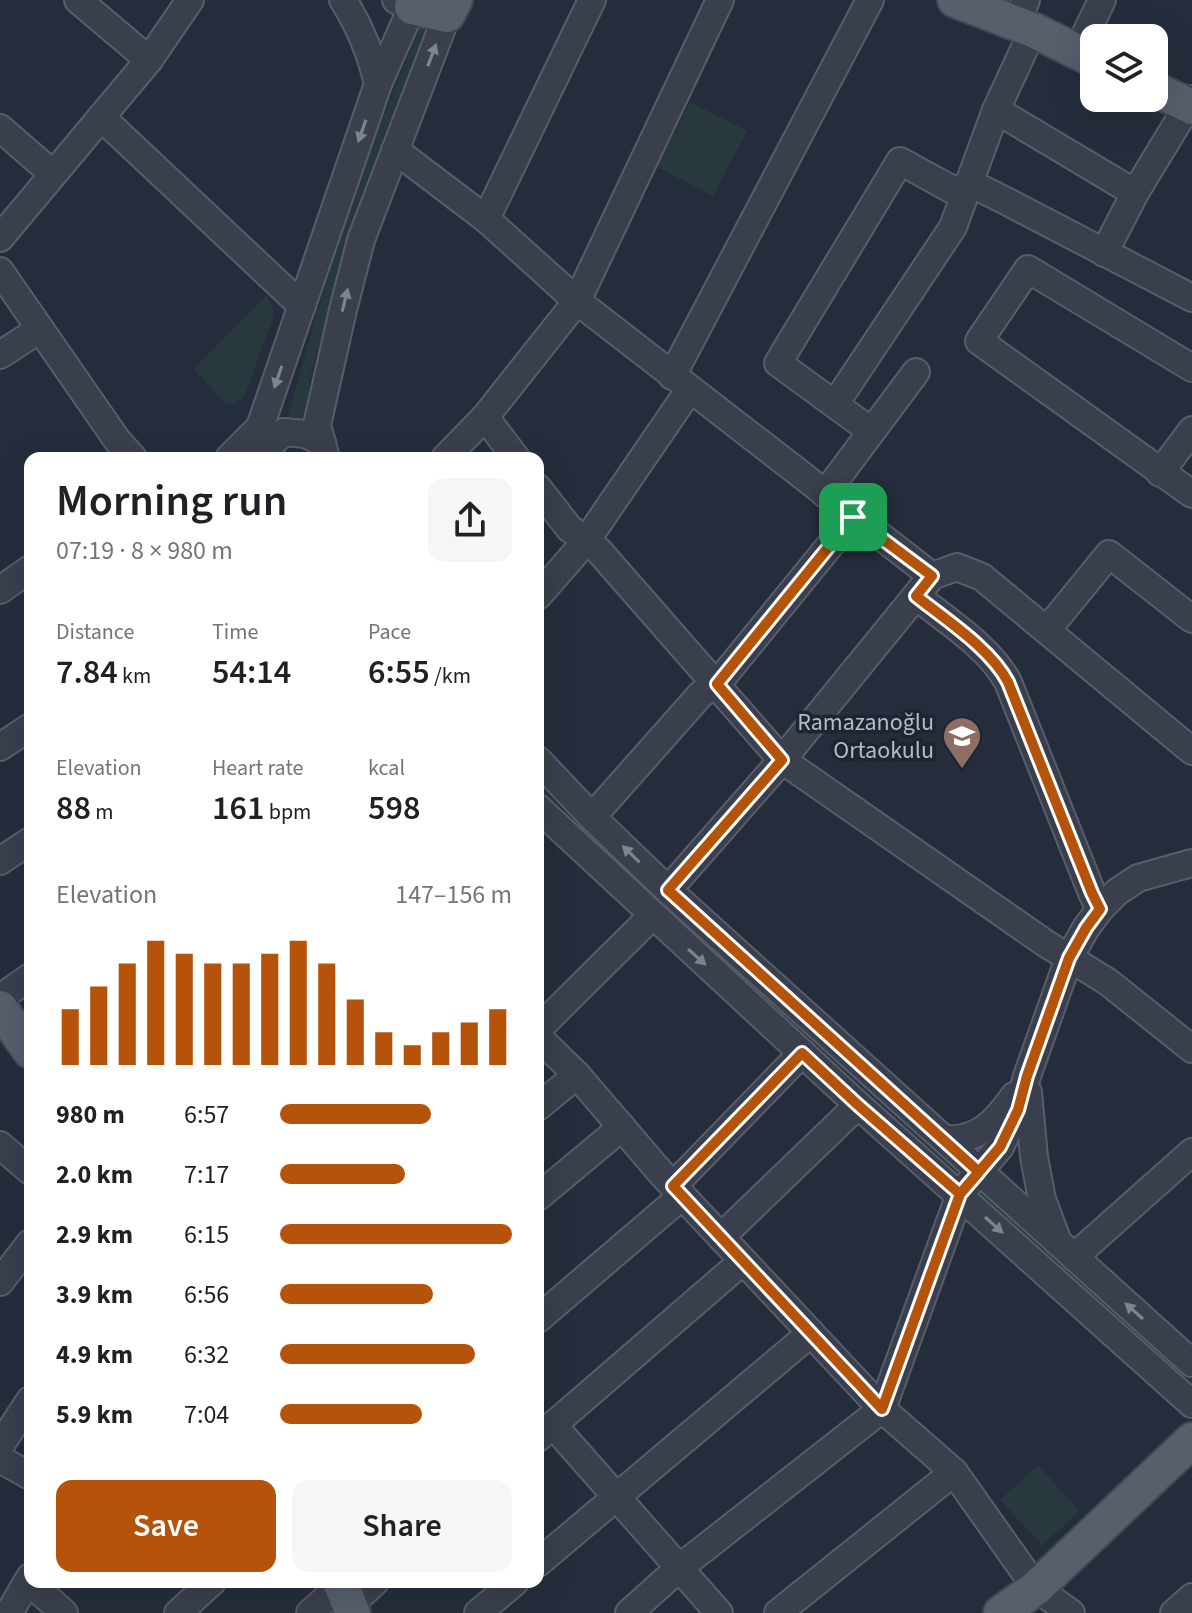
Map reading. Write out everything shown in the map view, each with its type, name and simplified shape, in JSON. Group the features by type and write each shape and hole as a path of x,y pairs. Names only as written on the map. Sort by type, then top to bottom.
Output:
{"main road":[{"path":"957,0 1026,18 1080,52"},
{"path":"408,2 451,7"},
{"path":"1168,95 1191,104"},
{"path":"0,1008 24,1042"},
{"path":"1001,1613 1036,1588 1192,1440"}],"street":[{"path":"78,0 149,60"},
{"path":"0,238 149,60 190,0"},
{"path":"343,0 374,66 378,84"},
{"path":"486,219 592,0"},
{"path":"451,452 485,417 577,301 720,0"},
{"path":"544,589 586,541 681,382 870,0"},
{"path":"1095,24 1102,0"},
{"path":"263,445 302,306 408,2"},
{"path":"324,450 317,425 361,240 451,7"},
{"path":"835,404 953,227 1026,18"},
{"path":"1104,253 1135,193 1191,104"},
{"path":"996,110 1135,193"},
{"path":"101,117 302,306"},
{"path":"0,128 53,174"},
{"path":"395,150 486,219 577,301 853,517 924,586 1002,670 1100,909"},
{"path":"871,431 778,363 900,161 951,189 980,188 1192,298"},
{"path":"1192,368 1028,269 979,341 1192,494"},
{"path":"0,271 128,452"},
{"path":"3,347 40,329"},
{"path":"825,494 916,372"},
{"path":"485,417 511,452"},
{"path":"1160,473 1192,430"},
{"path":"263,445 284,432 305,434 324,450"},
{"path":"544,496 569,528 599,551 782,760 1045,943 1108,982 1192,1049"},
{"path":"592,817 701,694 717,684 853,517"},
{"path":"1047,630 1109,554 1192,619"},
{"path":"668,890 782,760 924,586 957,567 982,577 1192,751"},
{"path":"544,766 668,890 1192,1363"},
{"path":"544,815 858,1105 1192,1404"},
{"path":"0,861 24,845"},
{"path":"629,1613 678,1569 882,1409 960,1194 1000,1147 1018,1110 1069,958 1086,928 1117,892 1138,878 1192,863"},
{"path":"544,1023 652,916"},
{"path":"0,998 24,981"},
{"path":"544,1043 577,1075 678,1191 882,1409 954,1472 1036,1588 1071,1613"},
{"path":"544,1314 678,1191 802,1053"},
{"path":"544,1102 577,1075"},
{"path":"944,1139 958,1140 980,1132 1001,1115 1027,1076"},
{"path":"1027,1076 1032,1143 1042,1199 1066,1249"},
{"path":"721,1237 858,1105"},
{"path":"544,1192 622,1127"},
{"path":"0,1145 24,1166"},
{"path":"1066,1249 1192,1152"},
{"path":"719,1613 617,1497 546,1432 743,1261"},
{"path":"544,1558 811,1333"},
{"path":"0,1446 24,1409"},
{"path":"0,1459 24,1473"},
{"path":"778,1613 954,1472"},
{"path":"9,1613 24,1588"},
{"path":"38,1588 64,1613"},
{"path":"178,1613 204,1588"},
{"path":"478,1613 508,1588"},
{"path":"310,1613 346,1596"},
{"path":"1174,1613 1192,1597"}],"shaded area":[{"path":"421,24 430,28 383,143 346,248 310,378 305,425 288,417 336,243"},
{"path":"690,102 747,131 713,196 657,167"},
{"path":"266,295 272,304 274,316 244,397 232,405 224,403 194,369"},
{"path":"544,782 962,1172 955,1180 544,796"},
{"path":"982,1188 1192,1375 1192,1391 975,1196"},
{"path":"1038,1465 1080,1511 1042,1545 1000,1500"}],"place":[{"name":"Ramazanoğlu Ortaokulu","path":"962,770"}],"route":[{"path":"853,517 717,684 782,760 668,890 979,1172 960,1194 882,1409 673,1186 802,1053 960,1194 979,1172 984,1165 1000,1147 1018,1110 1069,958 1100,909 1002,670 984,651 916,596 932,576 853,517"}]}
